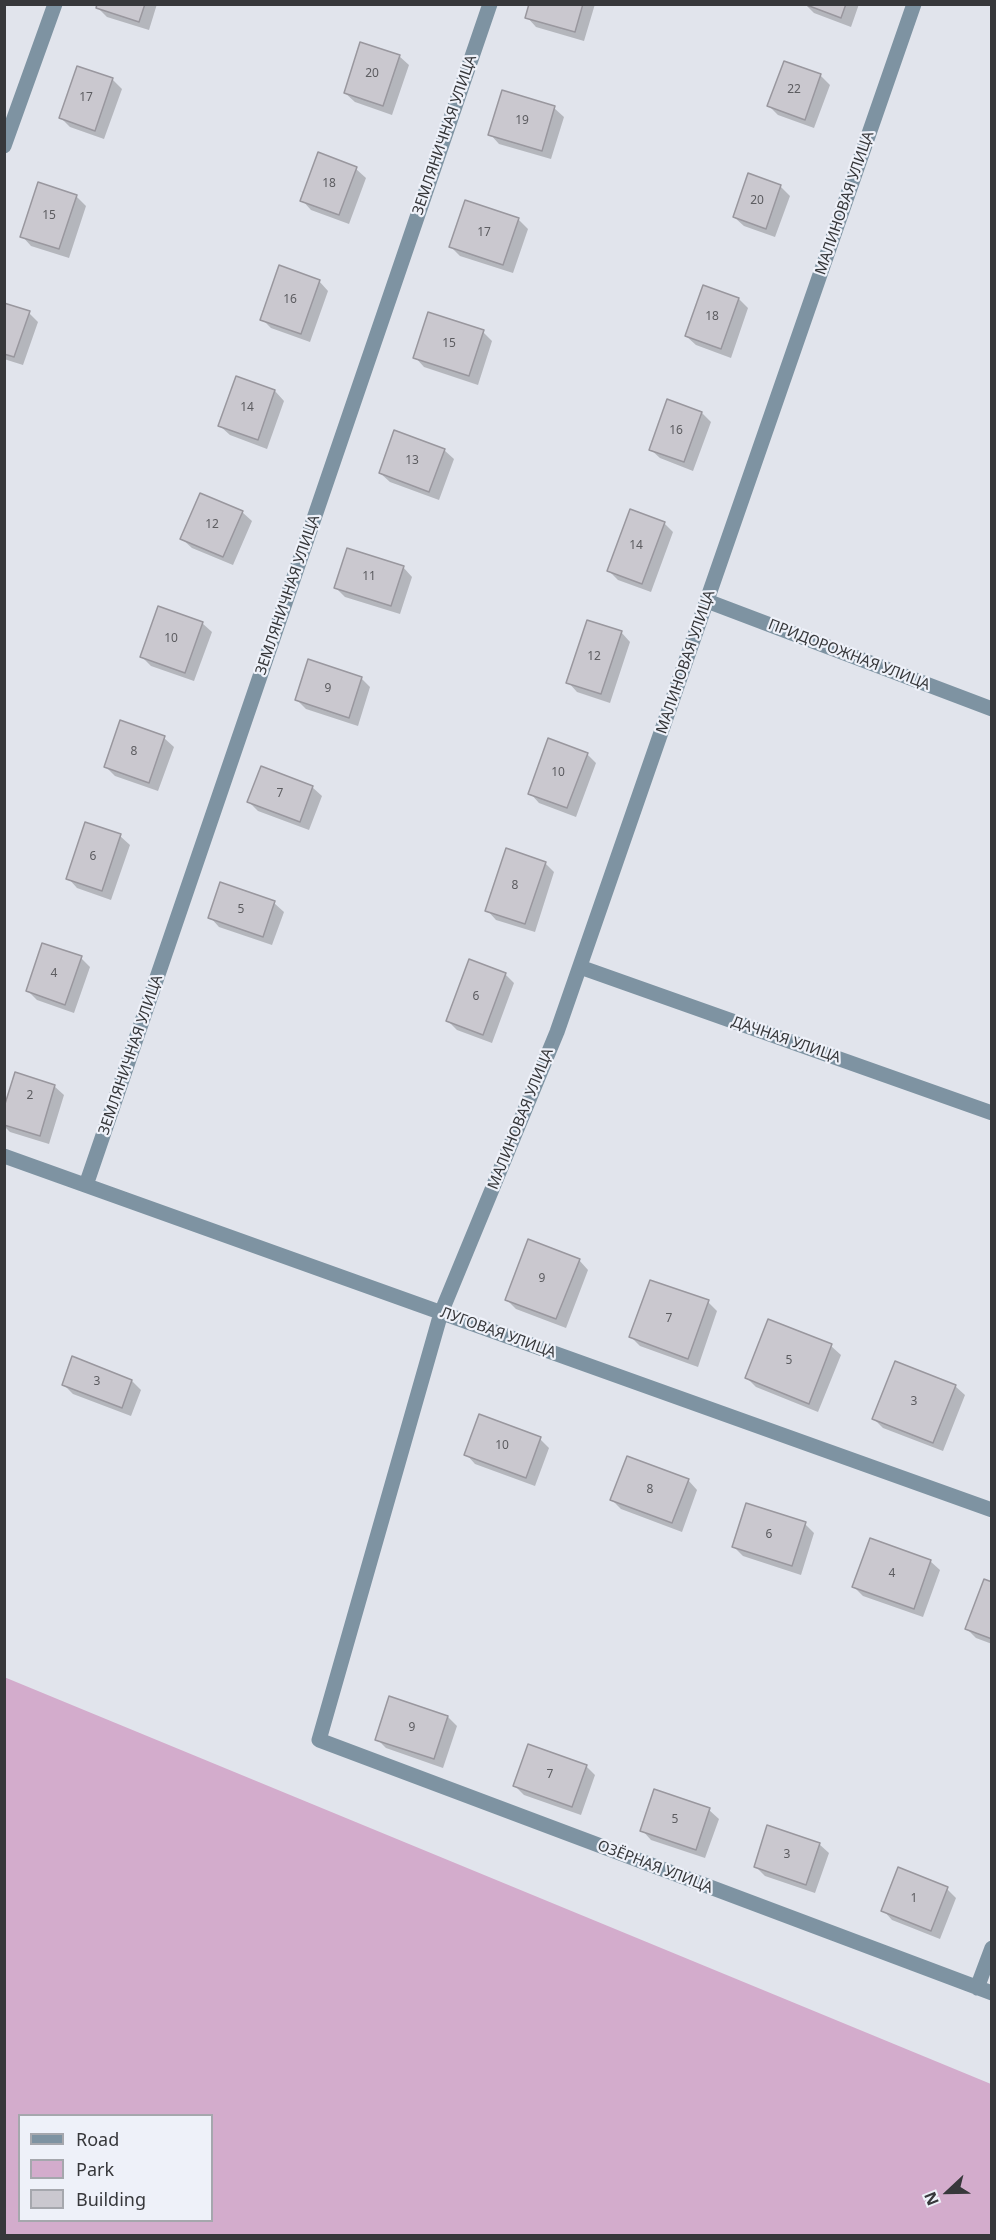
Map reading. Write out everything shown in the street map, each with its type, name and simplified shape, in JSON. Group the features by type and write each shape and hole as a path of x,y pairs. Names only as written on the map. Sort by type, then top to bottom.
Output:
{"lane":[{"path":"4,146 55,4"},
{"name":"ЗЕМЛЯНИЧНАЯ УЛИЦА","path":"86,1185 490,4"},
{"name":"МАЛИНОВАЯ УЛИЦА","path":"319,1740 441,1313 557,1032 914,4"},
{"name":"ПРИДОРОЖНАЯ УЛИЦА","path":"707,601 992,709"},
{"name":"ДАЧНАЯ УЛИЦА","path":"580,967 992,1113"},
{"name":"ЛУГОВАЯ УЛИЦА","path":"4,1156 992,1510"},
{"name":"ОЗЁРНАЯ УЛИЦА","path":"319,1740 984,1991"},
{"path":"984,1991 992,1948"}],"green space":[{"path":"4,1677 991,2084 991,2235 5,2235"}],"building":[{"path":"97,4 145,4 139,22 96,8"},
{"path":"529,4 583,4 575,32 525,18"},
{"path":"804,4 846,4 841,18"},
{"path":"360,42 400,55 383,106 344,93"},
{"path":"784,61 821,74 805,120 767,106"},
{"path":"77,66 113,78 95,131 59,118"},
{"path":"502,90 555,106 542,151 488,135"},
{"path":"318,152 357,167 339,215 300,201"},
{"path":"748,173 781,185 766,229 733,217"},
{"path":"38,182 77,195 59,249 20,237"},
{"path":"465,200 519,218 503,265 449,247"},
{"path":"279,265 320,280 301,334 260,320"},
{"path":"703,285 739,298 721,349 685,336"},
{"path":"4,303 30,311 14,357 4,354"},
{"path":"428,312 484,330 469,376 413,358"},
{"path":"236,376 275,390 258,440 218,426"},
{"path":"667,399 702,412 684,462 649,450"},
{"path":"394,430 445,449 429,492 379,473"},
{"path":"200,493 243,511 223,557 180,539"},
{"path":"630,509 665,522 642,584 607,571"},
{"path":"347,548 404,566 391,606 334,588"},
{"path":"158,606 203,622 185,673 140,657"},
{"path":"587,620 622,631 601,694 566,683"},
{"path":"308,659 362,677 349,718 295,700"},
{"path":"120,720 165,736 149,783 104,767"},
{"path":"548,738 588,753 567,808 528,794"},
{"path":"261,766 313,786 300,822 247,802"},
{"path":"85,822 121,834 102,891 66,879"},
{"path":"506,848 546,862 525,924 485,911"},
{"path":"220,882 275,901 263,937 208,918"},
{"path":"42,943 82,956 65,1005 26,991"},
{"path":"469,959 506,973 483,1035 446,1021"},
{"path":"15,1072 55,1085 40,1136 4,1125 4,1107"},
{"path":"528,1239 580,1259 556,1319 505,1300"},
{"path":"650,1280 709,1300 688,1359 629,1337"},
{"path":"768,1319 832,1344 809,1404 745,1378"},
{"path":"72,1356 132,1380 122,1408 62,1385"},
{"path":"895,1361 956,1385 933,1443 872,1419"},
{"path":"479,1414 541,1437 526,1478 464,1455"},
{"path":"627,1456 689,1479 672,1523 610,1500"},
{"path":"746,1503 806,1522 792,1566 732,1547"},
{"path":"870,1538 931,1560 914,1609 852,1587"},
{"path":"984,1579 992,1582 992,1639 965,1629"},
{"path":"389,1696 448,1716 434,1759 375,1740"},
{"path":"528,1744 587,1765 572,1807 513,1786"},
{"path":"654,1789 710,1808 696,1850 640,1831"},
{"path":"767,1825 820,1843 806,1885 754,1867"},
{"path":"898,1867 948,1887 931,1931 881,1911"}]}
